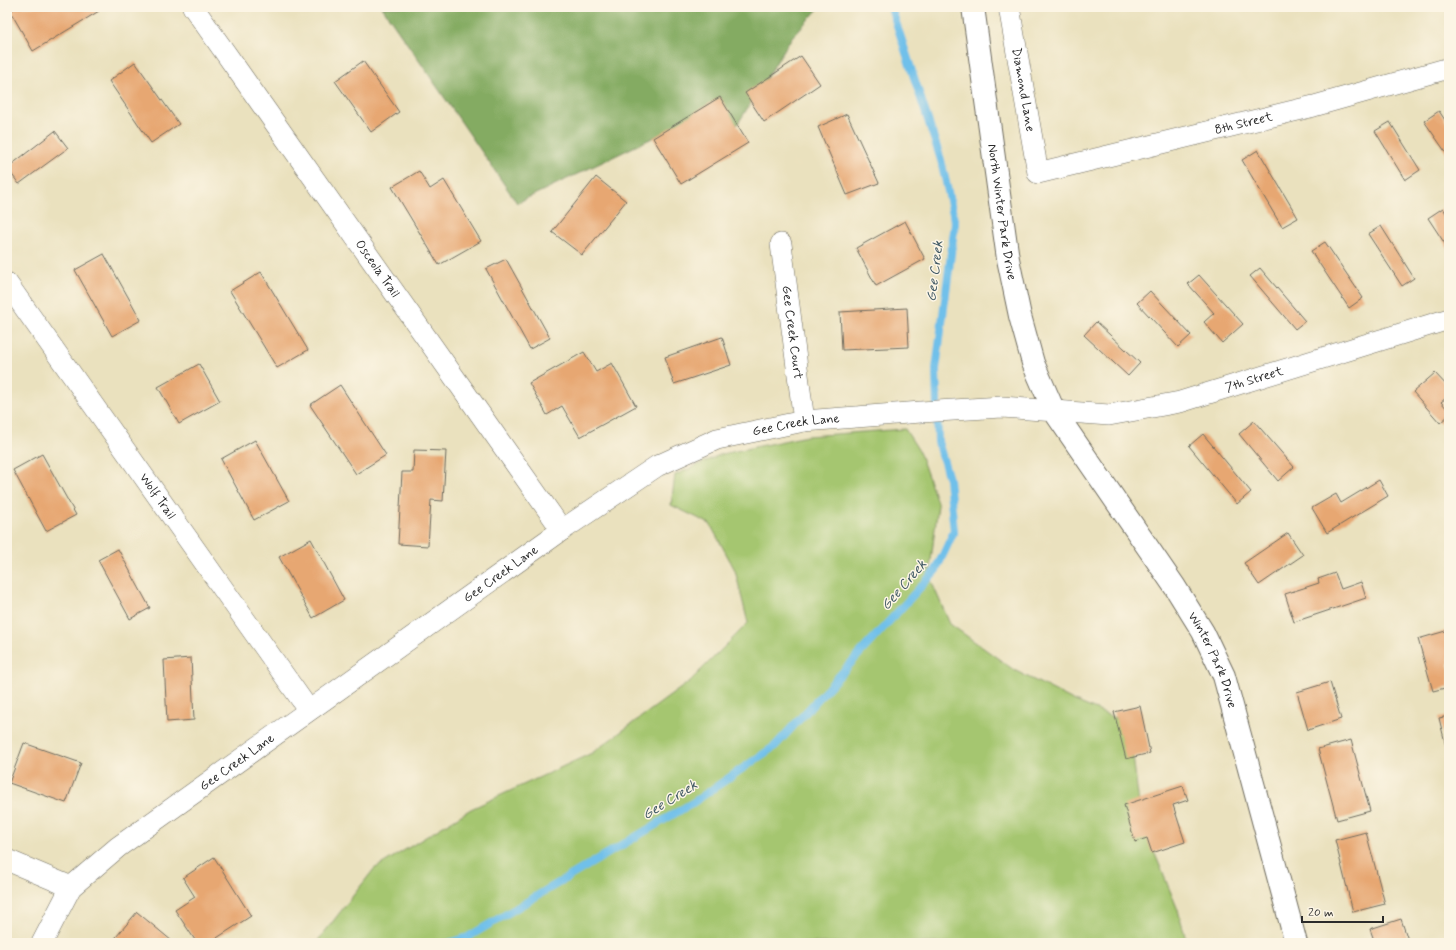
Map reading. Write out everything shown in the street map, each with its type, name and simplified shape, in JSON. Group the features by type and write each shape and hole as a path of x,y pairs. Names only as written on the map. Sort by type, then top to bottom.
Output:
{"street":[{"name":"Osceola Trail","path":"193,7 562,530"},
{"name":"North Winter Park Drive","path":"973,7 1008,259 1020,316 1033,363 1054,411"},
{"name":"Diamond Lane","path":"1008,7 1038,173"},
{"name":"8th Street","path":"1038,173 1314,106 1449,68"},
{"name":"Gee Creek Court","path":"781,244 804,421"},
{"name":"Wolf Trail","path":"7,283 308,709"},
{"name":"7th Street","path":"1054,411 1109,415 1180,402 1449,319"},
{"name":"Gee Creek Lane","path":"42,943 71,887 118,847 308,709 562,530 657,466 717,440 804,421 1002,407 1054,411"},
{"name":"Winter Park Drive","path":"1054,411 1175,587 1203,632 1224,676 1296,943"},
{"path":"7,860 71,887"}],"green space":[{"path":"382,7 820,7 792,37 737,125 692,119 517,203"},
{"path":"905,429 919,451 938,505 929,576 950,624 1014,670 1075,701 1129,724 1141,820 1178,910 1187,943 316,943 374,869 471,809 592,753 689,682 748,623 735,570 710,524 671,505 675,475 722,454 807,436"}],"building":[{"path":"17,7 96,7 99,11 33,51 10,11"},
{"path":"801,56 820,84 764,122 745,93"},
{"path":"363,61 399,112 371,132 335,81"},
{"path":"135,62 179,124 151,143 109,81"},
{"path":"720,97 748,143 681,184 653,138"},
{"path":"1439,111 1449,126 1449,157 1424,121"},
{"path":"847,114 879,183 847,195 818,127"},
{"path":"1390,122 1420,170 1405,180 1375,131"},
{"path":"55,131 68,148 19,184 7,168"},
{"path":"1258,150 1298,218 1282,227 1242,160"},
{"path":"419,171 430,189 444,180 481,241 439,265 392,187"},
{"path":"596,177 626,201 582,255 552,232"},
{"path":"1443,208 1449,218 1449,250 1428,218"},
{"path":"905,221 925,259 876,286 856,248"},
{"path":"1381,226 1414,278 1402,286 1368,234"},
{"path":"1325,242 1363,298 1349,308 1311,251"},
{"path":"104,254 141,320 112,336 75,270"},
{"path":"506,259 550,338 530,349 486,269"},
{"path":"1260,268 1305,321 1295,329 1250,276"},
{"path":"261,272 308,350 277,368 230,291"},
{"path":"1199,275 1243,324 1222,343 1204,322 1214,313 1188,284"},
{"path":"1150,291 1191,335 1178,347 1137,303"},
{"path":"907,308 909,347 842,350 840,312"},
{"path":"1096,322 1140,363 1128,376 1084,335"},
{"path":"722,337 731,365 674,384 665,357"},
{"path":"584,352 596,372 612,363 636,406 580,437 562,406 547,415 529,383"},
{"path":"199,364 220,401 179,424 158,387"},
{"path":"1435,373 1449,388 1449,396 1441,402 1449,411 1449,415 1440,423 1413,392"},
{"path":"340,385 386,455 356,474 310,405"},
{"path":"1254,421 1294,467 1278,481 1239,434"},
{"path":"1203,434 1251,492 1237,504 1189,446"},
{"path":"255,440 289,501 254,520 221,459"},
{"path":"414,450 446,451 443,501 431,500 428,546 398,544 402,472 413,472"},
{"path":"42,454 76,515 46,531 13,470"},
{"path":"1379,480 1388,496 1327,533 1312,508 1336,494 1341,503"},
{"path":"1288,533 1303,555 1259,585 1244,563"},
{"path":"311,539 344,600 313,618 279,557"},
{"path":"118,549 150,608 130,619 98,560"},
{"path":"1335,573 1341,589 1361,582 1366,598 1294,622 1285,594 1319,583 1318,579"},
{"path":"1449,630 1449,687 1433,691 1418,639"},
{"path":"191,658 194,720 167,722 164,660"},
{"path":"1330,682 1341,719 1308,730 1297,692"},
{"path":"1140,706 1150,753 1126,759 1114,712"},
{"path":"1449,716 1449,755 1448,755 1439,718"},
{"path":"1351,740 1370,811 1337,820 1318,749"},
{"path":"24,743 81,763 66,803 9,783"},
{"path":"1183,786 1188,800 1173,805 1185,842 1152,853 1147,838 1135,842 1124,805"},
{"path":"1366,832 1385,904 1353,912 1335,840"},
{"path":"214,857 251,916 209,943 197,943 175,910 195,897 183,878"},
{"path":"137,912 172,941 171,943 111,943"},
{"path":"1401,919 1409,943 1375,943 1370,929"}],"waterway":[{"name":"Gee Creek","path":"449,943 468,937 694,802 775,746 936,570 954,531 949,479 938,442 936,369 955,223 941,160 891,7"}]}
